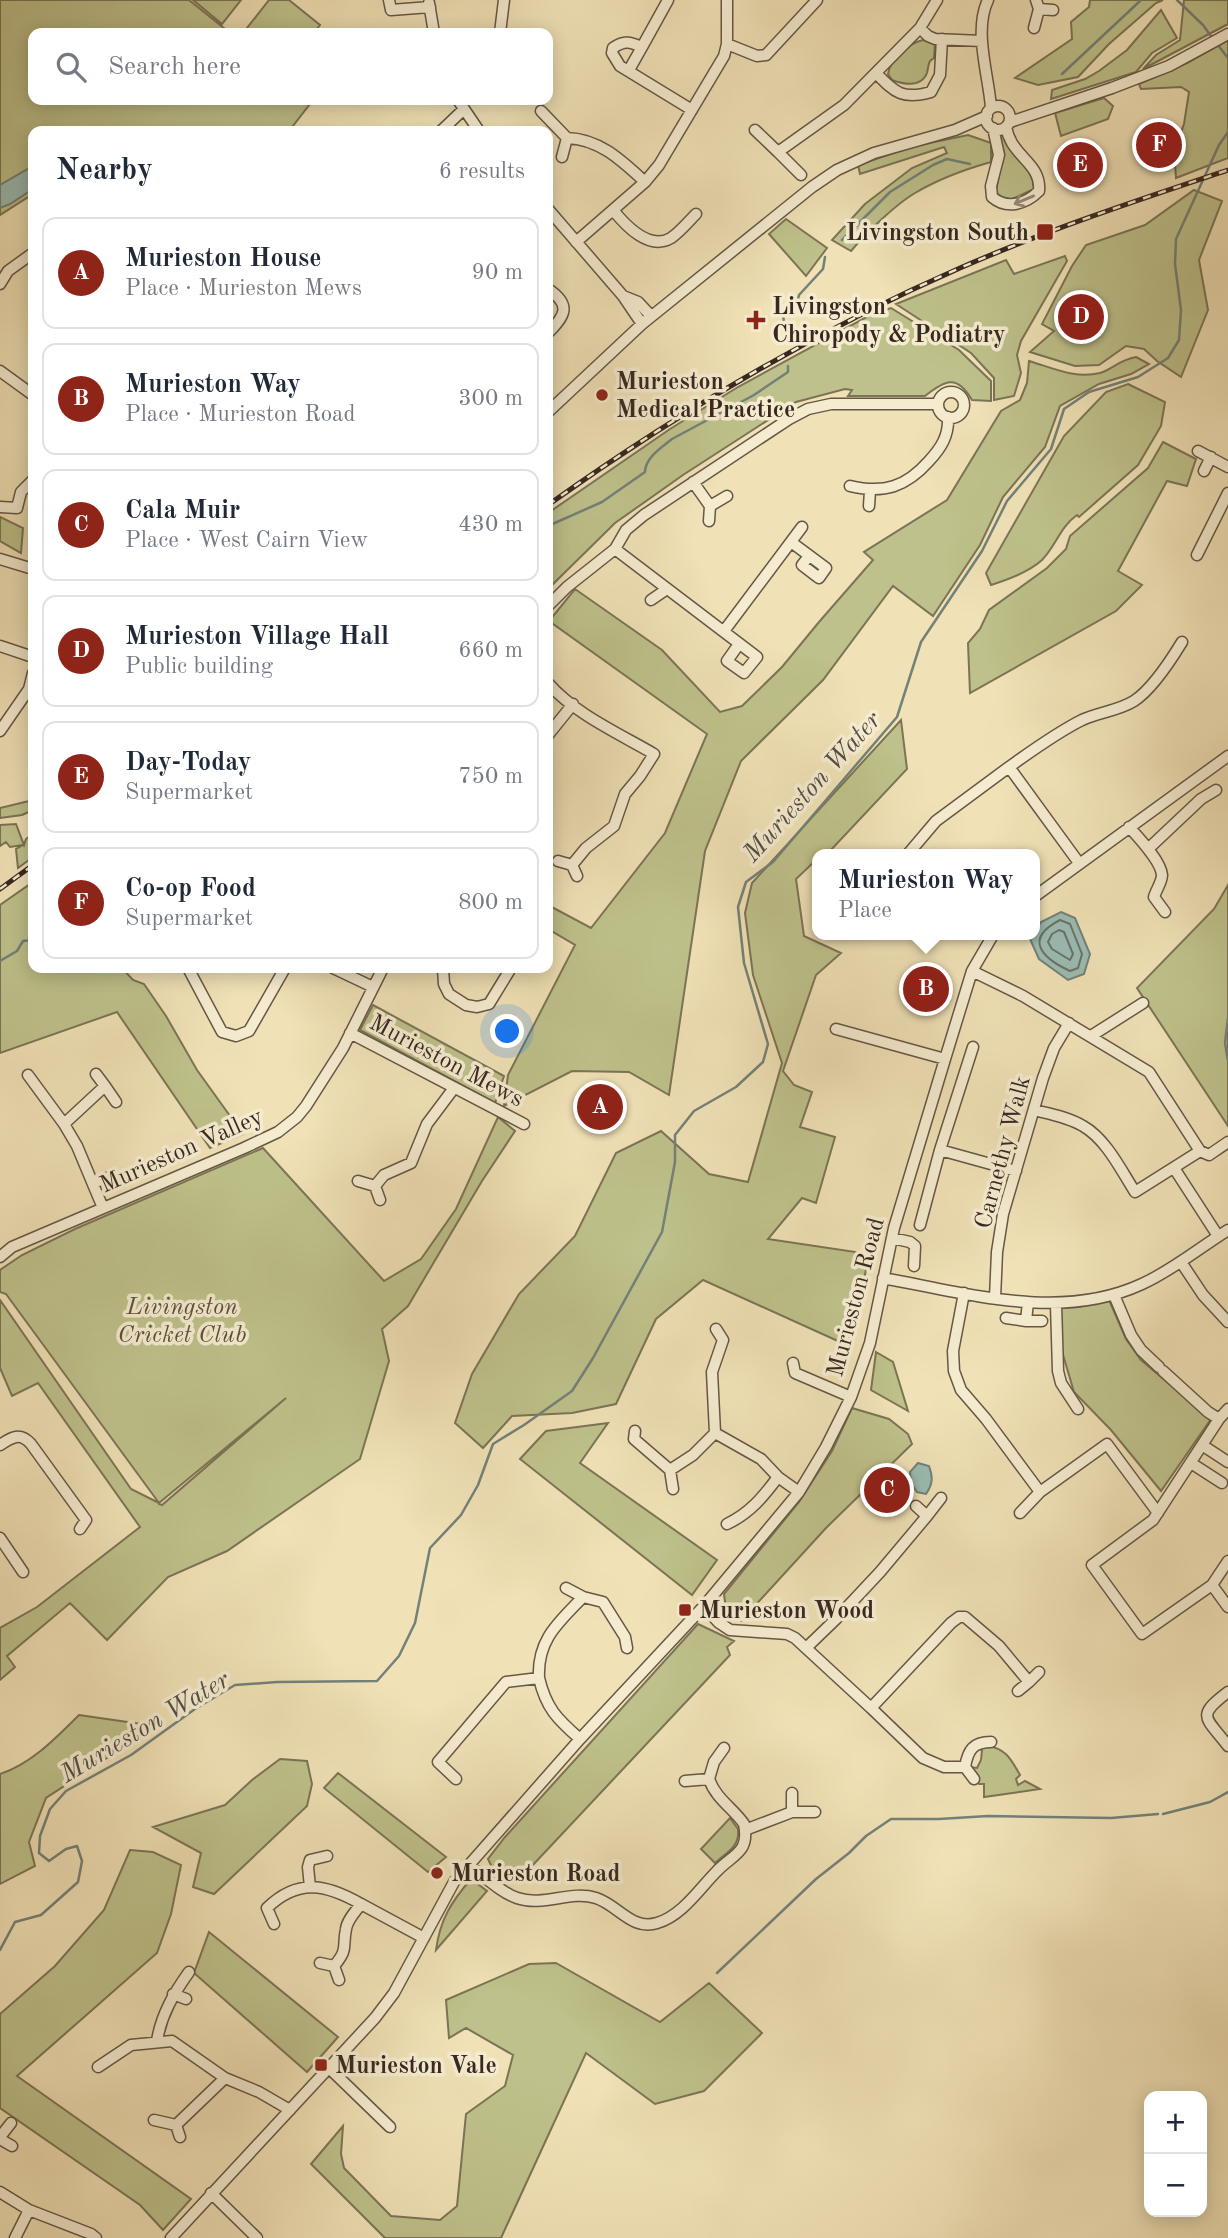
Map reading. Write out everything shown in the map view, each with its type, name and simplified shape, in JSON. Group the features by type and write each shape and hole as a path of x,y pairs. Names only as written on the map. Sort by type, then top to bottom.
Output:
{"street":[{"path":"389,0 391,10 429,3 433,28"},
{"path":"501,28 505,0"},
{"path":"629,71 668,0"},
{"path":"576,242 645,182 659,165 718,67 727,44 727,0"},
{"path":"727,44 757,57 766,55 817,0"},
{"path":"778,152 844,105 920,28 937,0"},
{"path":"988,0 984,9 982,41 986,72 998,118 1011,142 1040,181 1039,191 1032,197 1011,205 1000,204 992,197 991,186 999,155 998,118"},
{"path":"1034,27 1037,4 1053,10"},
{"path":"920,28 928,36 942,39 982,41"},
{"path":"553,407 646,320 807,190 838,170 874,153 998,118 1037,111 1112,88 1185,58 1228,34"},
{"path":"876,73 888,86 900,93 914,97 932,92 940,75 942,39"},
{"path":"642,47 622,41 613,48 612,53 620,65 692,110"},
{"path":"445,126 461,105 476,126"},
{"path":"541,111 567,138 588,140 608,151 645,182"},
{"path":"755,130 801,175"},
{"path":"562,157 567,138"},
{"path":"613,211 637,233 655,241 668,240 696,214"},
{"path":"553,215 646,320"},
{"path":"654,254 655,241"},
{"path":"0,284 8,271 28,257"},
{"path":"553,293 563,305 564,313 553,328"},
{"path":"0,372 28,387"},
{"path":"948,392 961,397 963,403 960,414 948,417 941,413 938,404 941,396 948,392"},
{"path":"553,601 615,549 626,530 789,419 808,410 850,402 938,404"},
{"path":"850,486 870,491 911,480 945,440 948,417"},
{"path":"1198,451 1228,467"},
{"path":"1204,471 1211,457"},
{"path":"693,482 710,506 709,522"},
{"path":"17,508 21,492 28,486"},
{"path":"869,506 870,491"},
{"path":"1197,555 1228,494"},
{"path":"710,506 727,496"},
{"path":"0,507 17,508 27,517"},
{"path":"724,631 802,527"},
{"path":"791,542 809,556"},
{"path":"615,549 739,644"},
{"path":"0,559 28,567"},
{"path":"652,600 667,589"},
{"path":"912,849 936,821 1049,738 1085,718 1133,701 1145,692 1178,657 1182,642"},
{"path":"0,646 28,655"},
{"path":"553,686 573,704 654,754"},
{"path":"0,731 28,690"},
{"path":"553,729 573,704"},
{"path":"572,864 586,848 614,826 625,794 662,742"},
{"path":"1040,892 1228,756"},
{"path":"1009,768 1079,863"},
{"path":"1148,849 1201,799 1216,790"},
{"path":"1129,827 1148,849 1162,876 1154,897 1165,912"},
{"path":"558,861 572,864"},
{"path":"572,864 577,876"},
{"name":"Murieston Road","path":"171,2238 374,2018 394,1993 444,1897 469,1865 580,1739 704,1606 799,1492 851,1397 870,1343 892,1238 944,1059 972,971 990,940"},
{"path":"972,971 997,981 1149,1072 1200,1151 1209,1155 1228,1142"},
{"path":"191,973 222,1032 236,1035 249,1031 282,973"},
{"path":"344,973 373,987"},
{"name":"Murieston Valley","path":"1,1253 278,1132 297,1117 319,1088 380,973"},
{"path":"443,973 444,984 449,994 466,1005 477,1007 489,1004 504,973"},
{"path":"1091,1036 1143,1003"},
{"name":"Carnethy Walk","path":"995,1298 997,1252 1003,1214 1054,1048 1069,1023"},
{"name":"Murieston Mews","path":"350,1033 524,1124"},
{"path":"842,1034 944,1059"},
{"path":"920,1225 940,1150 973,1047"},
{"path":"96,1074 116,1101"},
{"path":"28,1075 78,1146 103,1208"},
{"path":"64,1124 104,1086"},
{"path":"375,1186 384,1175 411,1163 426,1124 454,1088"},
{"path":"1034,1110 1084,1126 1102,1143 1135,1192 1200,1151"},
{"path":"940,1150 1016,1171"},
{"path":"93,1183 106,1178 117,1180 174,1157"},
{"path":"1174,1168 1218,1236"},
{"path":"358,1181 375,1186"},
{"path":"375,1186 380,1200"},
{"path":"883,1278 1028,1303 1085,1302 1140,1285 1181,1262 1228,1230"},
{"path":"892,1238 910,1242 915,1247 914,1266"},
{"path":"1181,1262 1203,1295 1228,1322"},
{"path":"964,1293 953,1351 954,1371 961,1390 1040,1492"},
{"path":"1114,1295 1131,1335 1141,1350 1219,1419"},
{"path":"1026,1321 1028,1303"},
{"path":"1056,1304 1058,1371 1061,1383 1078,1409"},
{"path":"1006,1318 1042,1321"},
{"path":"670,1470 693,1455 715,1433 712,1372 727,1339 716,1329"},
{"path":"700,1366 712,1372"},
{"path":"792,1371 851,1397"},
{"path":"1228,1409 1153,1520 1092,1565 1143,1634 1212,1585 1228,1560"},
{"path":"715,1433 761,1459 778,1477 799,1492"},
{"path":"0,1445 19,1436 25,1437 32,1444 86,1520 80,1529"},
{"path":"633,1438 670,1470 673,1489"},
{"path":"1020,1513 1040,1492 1107,1444 1158,1513"},
{"path":"1202,1445 1228,1462"},
{"path":"1191,1463 1222,1483"},
{"path":"727,1524 741,1523 778,1477"},
{"path":"807,1647 871,1581 941,1498"},
{"path":"916,1506 927,1516"},
{"path":"0,1538 23,1572"},
{"path":"0,1560 10,1553"},
{"path":"1212,1585 1228,1607"},
{"path":"566,1588 583,1597 603,1602 628,1640"},
{"path":"580,1739 544,1699 538,1663 542,1647 554,1627 583,1597"},
{"path":"704,1606 718,1622 730,1630 787,1634 807,1647 923,1758 944,1767 965,1767"},
{"path":"871,1708 959,1617 965,1616 999,1646 1029,1682"},
{"path":"1018,1690 1039,1672"},
{"path":"438,1762 506,1682 539,1678"},
{"path":"1228,1692 1207,1710 1207,1717 1228,1746"},
{"path":"974,1779 965,1767 968,1753 972,1746 980,1742 991,1742"},
{"path":"469,1865 513,1897 538,1902 585,1895 605,1902 637,1923 652,1925 670,1918 721,1866 740,1852 744,1843 745,1830 740,1819 722,1801 709,1779 714,1762 724,1748"},
{"path":"429,1754 456,1779"},
{"path":"685,1781 709,1779"},
{"path":"792,1793 792,1812"},
{"path":"745,1830 792,1812 815,1812"},
{"path":"310,1887 310,1860 327,1856"},
{"path":"267,1908 290,1890 324,1887 339,1891 424,1937"},
{"path":"334,1966 343,1954 348,1923 361,1904"},
{"path":"255,1905 267,1908"},
{"path":"267,1908 274,1924"},
{"path":"320,1963 334,1966"},
{"path":"334,1966 340,1980"},
{"path":"157,2041 159,2028 173,1994 189,1972"},
{"path":"173,1994 186,1999"},
{"path":"97,2067 131,2045 172,2041 225,2078 259,2092 290,2110"},
{"path":"329,2067 390,2127"},
{"path":"176,2125 225,2078"},
{"path":"154,2120 176,2125"},
{"path":"11,2123 0,2138 12,2146"},
{"path":"176,2125 180,2137"},
{"path":"0,2192 29,2210 96,2238"},
{"path":"211,2193 257,2238"},
{"path":"15,2238 29,2210"}],"green space":[{"path":"0,0 189,0 224,28 28,28 28,105 309,105 293,126 28,126 28,197 0,215"},
{"path":"193,0 241,0 222,24"},
{"path":"269,0 289,0 320,25 318,28 247,28"},
{"path":"1090,0 1163,0 1109,44 1078,77 1038,85 1015,78 1072,39 1071,22 1089,7"},
{"path":"1184,0 1228,0 1228,24 1143,69 1156,55 1180,40"},
{"path":"1161,10 1177,38 1152,53 1136,72 1051,99 1052,90 1085,79 1127,50"},
{"path":"923,40 935,42 934,58 930,61 924,78 911,84 892,80 888,74 896,57 906,48"},
{"path":"1228,40 1228,158 1176,178 1174,151 1184,124 1189,92 1181,87 1141,89 1139,84 1187,63"},
{"path":"1104,98 1113,106 1108,119 1061,136 1055,113"},
{"path":"1005,134 1035,182 1034,189 1010,200 1001,199 996,191 999,175 998,136"},
{"path":"968,135 991,143 991,162 952,175 915,193 881,220 851,251 832,240 865,204 912,168 947,153 944,147 860,174 858,165 915,146"},
{"path":"1194,190 1222,201 1199,260 1208,310 1181,377 1144,349 1126,346 1099,365 1075,366 1030,352 1054,331 1042,324 1086,245 1145,225"},
{"path":"786,219 827,248 806,276 769,234"},
{"path":"1065,256 1067,261 1021,341 1017,355 1021,373 1014,396 994,400 994,378 971,353 896,304 1006,260 1014,274"},
{"path":"891,308 959,350 991,381 991,401 972,400 961,386 950,382 925,396 848,396 852,390 845,389 796,402 683,475 615,523 553,584 553,510 670,429 738,387 874,313"},
{"path":"1136,357 1149,364 1131,374 1099,384 1060,406 1045,447 1003,497 980,545 933,616 893,586 823,680 741,761 705,851 669,1095 629,1072 572,1071 504,1106 508,1075 575,945 553,932 553,908 591,928 665,833 707,734 553,624 553,616 575,589 662,650 720,712 742,706 782,667 873,560 864,552 947,500 1001,411 1020,400 1027,383 1029,361 1082,375 1100,373"},
{"path":"1128,384 1165,402 1161,426 1138,465 1079,517 1077,515 1071,520 1042,560 1018,575 991,585 986,573 1064,436 1106,392"},
{"path":"1163,442 1196,459 1187,486 1167,481 1118,571 1142,585 1116,611 970,693 968,643 980,629 989,610 1047,568 1066,549 1070,536 1148,468"},
{"path":"0,517 23,528 21,553 0,541"},
{"path":"901,720 907,769 832,849 812,849 812,864 796,879 804,936 841,953 816,975 783,1071 794,1085 812,1092 800,1127 835,1137 816,1203 802,1198 768,1239 869,1254 851,1347 703,1280 656,1319 616,1404 572,1413 512,1416 483,1448 455,1423 472,1374 519,1294 575,1236 616,1153 661,1131 709,1174 748,1182 782,1063 753,975 745,913 752,883"},
{"path":"28,801 28,812 22,815 0,818 0,808"},
{"path":"16,824 24,845 28,838 28,861 18,868 16,849 23,845 10,847 6,842 0,846 0,825"},
{"path":"28,885 28,973 127,973 133,980 144,984 197,1070 243,1134 210,1148 117,1012 0,1053 0,905"},
{"path":"1228,885 1228,1126 1137,988 1214,909"},
{"path":"373,1005 504,1076 495,1103 360,1030"},
{"name":"Livingston Cricket Club","path":"498,1117 515,1131 408,1306 382,1329 389,1361 360,1459 227,1551 168,1577 107,1640 70,1603 7,1656 15,1667 0,1680 0,1628 37,1607 140,1527 38,1383 12,1396 0,1368 0,1300 131,1489 159,1503 6,1294 0,1292 0,1270 22,1255 75,1229 263,1148 384,1281 421,1259 456,1209","holes":["286,1398 162,1505 159,1504 159,1503"]},
{"path":"1109,1300 1126,1339 1141,1360 1211,1419 1161,1491 1111,1430 1074,1392 1061,1348 1059,1308"},
{"path":"876,1352 893,1362 908,1411 871,1390"},
{"path":"852,1408 889,1419 908,1434 912,1444 826,1528 741,1621 726,1609 724,1594 799,1502 832,1451"},
{"path":"608,1423 580,1463 717,1560 692,1595 520,1459 546,1431"},
{"path":"698,1624 734,1641 727,1647 730,1655 516,1883 495,1874 488,1859 505,1837"},
{"path":"79,1715 148,1725 107,1758 46,1798 29,1842 35,1866 0,1884 0,1774 33,1757"},
{"path":"985,1745 998,1749 1010,1759 1020,1775 1016,1779 1018,1785 1025,1781 1040,1789 984,1797 984,1784 975,1780 970,1767 977,1768 981,1760 982,1750 975,1747"},
{"path":"280,1759 307,1761 312,1784 307,1806 214,1894 193,1887 201,1853 153,1827 225,1805"},
{"path":"338,1773 446,1857 428,1872 324,1788"},
{"path":"730,1818 738,1829 737,1840 732,1849 715,1863 701,1849"},
{"path":"130,1850 153,1852 181,1865 171,1914 157,1953 17,2076 191,2199 163,2230 140,2205 0,2108 0,2014 55,1966 104,1910"},
{"path":"471,1879 487,1891 436,1950 447,1912"},
{"path":"209,1932 338,2037 307,2072 194,1973"},
{"path":"556,1963 660,2022 709,1983 762,2033 704,2091 655,2104 586,2053 501,2238 385,2238 311,2164 343,2126 341,2154 344,2168 391,2216 440,2220 457,2206 466,2114 505,2086 513,2055 466,2028 449,2038 446,2000 529,1964"}],"water":[{"path":"28,169 28,192 0,208 0,185"},
{"path":"1061,912 1075,918 1090,954 1084,974 1068,980 1039,959 1030,940 1040,940 1041,922"},
{"path":"918,1463 929,1466 932,1477 926,1494 917,1492 911,1483 910,1472"}],"waterway":[{"path":"1062,74 1141,0"},
{"name":"Murieston Water","path":"1177,0 1203,25 1213,39"},
{"name":"Murieston Water","path":"1217,44 1228,58"},
{"name":"Murieston Water","path":"0,1950 15,1922 41,1915 78,1882 82,1861 77,1846 66,1849 49,1861 39,1853 40,1836 50,1809 66,1791 131,1755 195,1709 235,1685 377,1681 399,1656 415,1623 430,1548 461,1515 478,1485 493,1444 572,1391 662,1232 675,1162 675,1135 694,1111 736,1087 763,1062 768,1044 744,963 738,907 746,882 773,862 897,717 921,642 982,551 1007,501 1051,449 1064,409 1089,392 1138,377 1168,358 1179,340 1181,310 1175,264 1176,239 1219,145 1228,132"},
{"path":"842,240 890,192 933,165 947,159 970,164"},
{"path":"785,327 783,316 796,308 799,295 823,269 825,257"},
{"path":"553,524 602,502 645,472 651,458 672,439 754,395 788,372 788,366"},
{"path":"0,961 17,951 23,941 28,940"},
{"path":"1228,1018 1225,1043 1228,1061"},
{"path":"1163,1814 1210,1802 1228,1792"},
{"path":"717,1973 816,1879 866,1836 891,1819 988,1816 1111,1818 1158,1814"}],"railway":[{"path":"553,502 697,406 852,319 960,268 1026,241 1228,170"},
{"path":"0,889 28,869"}],"place":[{"name":"Co-op Food","path":"1159,145"},
{"name":"Day-Today","path":"1080,165"},
{"name":"Livingston South","path":"1045,232"},
{"name":"Murieston Village Hall","path":"1081,317"},
{"name":"Livingston Chiropody & Podiatry","path":"756,320"},
{"name":"Murieston Medical Practice","path":"602,395"},
{"name":"Murieston Way","path":"926,989"},
{"name":"Murieston House","path":"600,1107"},
{"name":"Cala Muir","path":"887,1490"},
{"name":"Murieston Wood","path":"685,1610"},
{"name":"Murieston Road","path":"437,1873"},
{"name":"Murieston Vale","path":"321,2065"}]}
